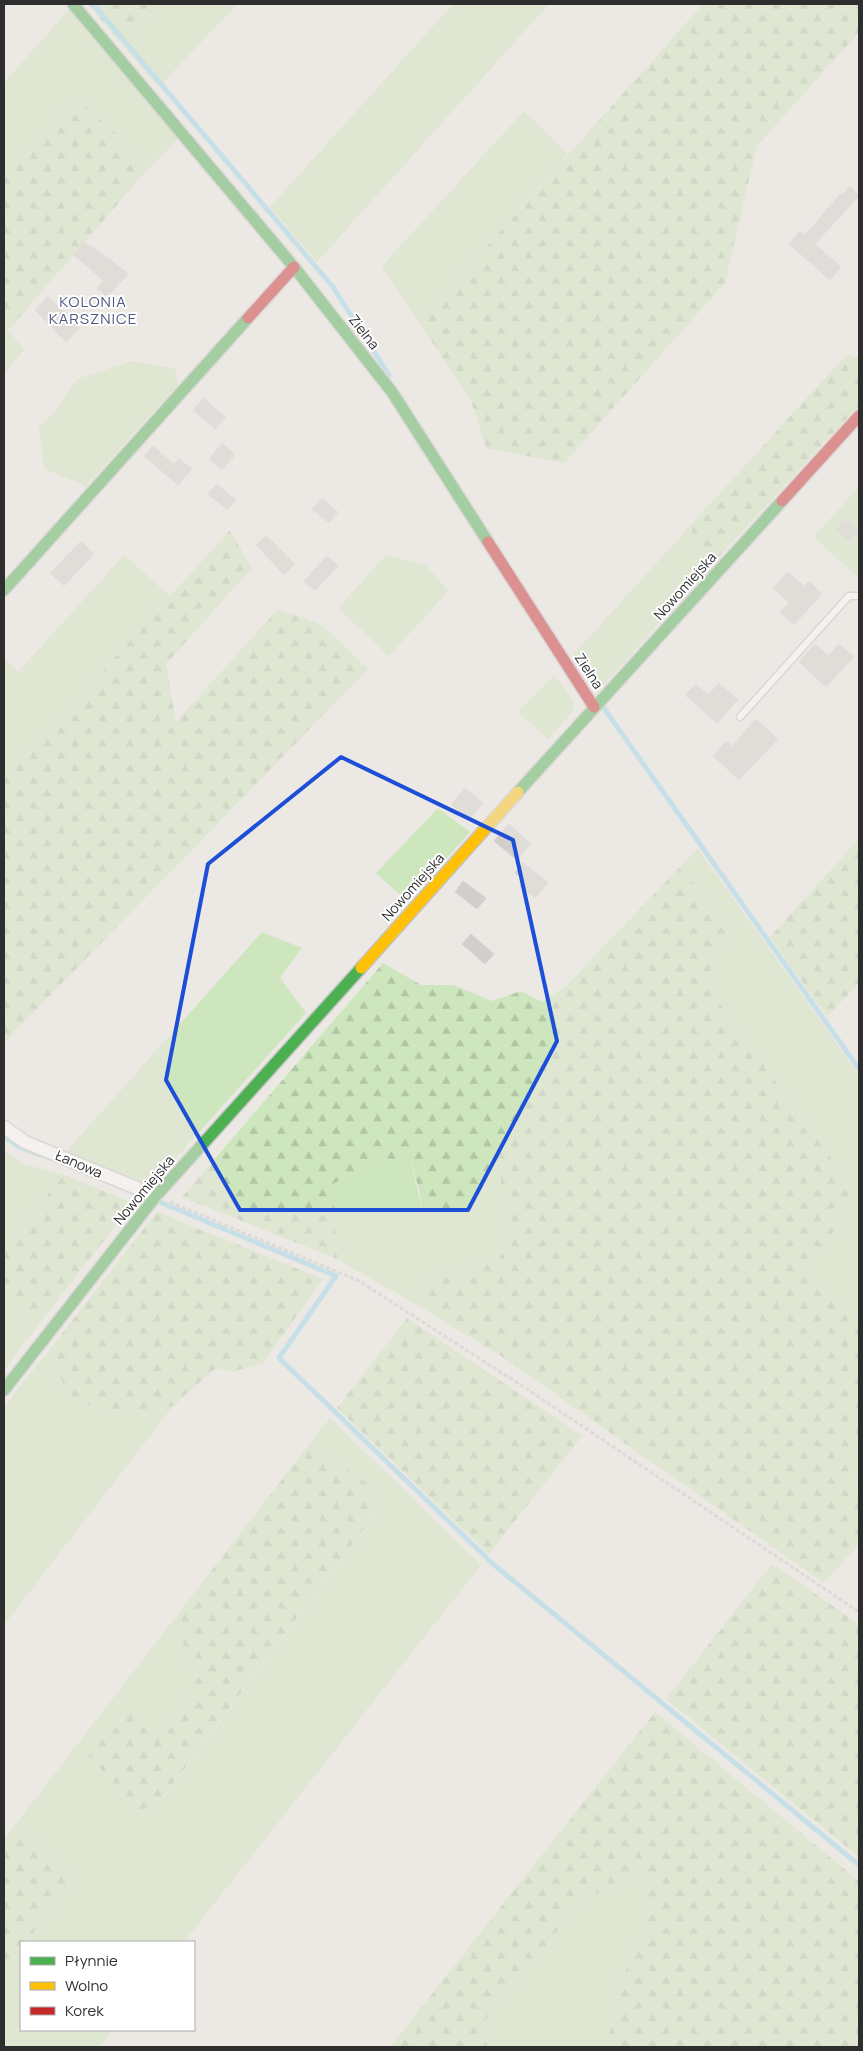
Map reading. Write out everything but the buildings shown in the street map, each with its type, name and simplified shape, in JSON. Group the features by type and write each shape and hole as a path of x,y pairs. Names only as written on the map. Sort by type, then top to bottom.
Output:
{"street":[{"name":"Zielna","path":"73,4 294,267 392,392 594,707"},
{"path":"4,590 294,267"},
{"name":"Nowomiejska","path":"4,1390 153,1200 594,707 859,416"},
{"name":"Łanowa","path":"4,1127 25,1142 153,1200"}],"lane":[{"path":"740,716 850,596 859,596"}],"path":[{"path":"153,1200 359,1281 527,1389 859,1612"}],"highlighted area":[{"path":"341,757 513,840 557,1041 468,1210 240,1210 166,1080 208,864"}],"green space":[{"path":"88,4 162,4 123,46"},
{"path":"162,4 237,4 159,87 123,46"},
{"path":"453,4 549,4 317,262 270,207"},
{"path":"703,4 859,4 859,32 757,146 725,283 564,463 486,448 471,401 419,322"},
{"path":"69,9 178,139 147,170 116,133 76,98 4,178 4,83"},
{"path":"76,98 116,133 147,170 9,329 4,324 4,178"},
{"path":"524,111 568,154 419,322 382,266"},
{"path":"4,324 24,350 4,374"},
{"path":"847,354 859,359 859,405 712,564 689,527"},
{"path":"132,361 175,369 178,385 86,486 44,469 39,426 58,408 77,379"},
{"path":"859,489 859,578 814,537"},
{"path":"689,527 712,564 603,686 573,655"},
{"path":"230,530 252,568 166,664 176,722 278,609 322,625 368,669 4,1043 4,780"},
{"path":"124,555 170,596 4,780 4,659 18,672"},
{"path":"386,555 427,566 448,591 389,656 338,608"},
{"path":"554,675 573,700 573,711 549,739 518,712"},
{"path":"438,808 470,832 408,902 376,873"},
{"path":"859,839 859,983 827,1017 770,937"},
{"path":"698,849 859,1075 859,1318 841,1303 813,1285 814,1257 840,1224 852,1187 711,991 719,954 731,923 679,868"},
{"path":"679,868 731,923 719,954 711,991 852,1187 840,1224 814,1257 813,1285 841,1303 859,1318 859,1404 857,1408 859,1451 847,1465 859,1491 859,1544 824,1583 501,1356 424,1309 431,1279 445,1268 463,1276 477,1263 497,1262 514,1230 501,1198 501,1160 479,1187 440,1216 423,1213 410,1158 379,1160 333,1184 337,1259 182,1197 383,963 421,985 453,985 492,1001 521,991 542,1002 566,986"},
{"path":"262,932 302,948 280,978 306,1013 151,1186 64,1154"},
{"path":"4,1150 24,1164 64,1175 4,1247"},
{"path":"410,1158 423,1213 479,1187 501,1159 501,1198 514,1230 497,1262 477,1263 463,1276 445,1268 431,1279 424,1309 337,1259 333,1184 379,1160"},
{"path":"64,1175 133,1203 36,1328 4,1292 4,1247"},
{"path":"157,1212 323,1279 263,1363 232,1372 216,1368 173,1406 116,1415 68,1397 50,1349"},
{"path":"4,1292 36,1328 4,1370"},
{"path":"407,1318 582,1436 489,1554 337,1408"},
{"path":"50,1349 68,1397 153,1409 173,1406 4,1625 4,1407"},
{"path":"330,1418 481,1565 185,1941 28,1941 72,1880 19,1820 181,1610 184,1657 198,1675 181,1712 150,1741 139,1813 164,1797 378,1511 368,1484 310,1443"},
{"path":"310,1443 368,1484 378,1510 163,1797 139,1814 89,1755 122,1705 152,1713 150,1741 181,1712 198,1675 184,1657 181,1610"},
{"path":"859,1451 859,1488 847,1465"},
{"path":"772,1564 859,1624 859,1857 666,1699"},
{"path":"655,1712 859,1881 859,2047 615,2047 608,2039 621,1982 651,1909 638,1872 615,1894 588,1893 481,2026 488,2047 390,2047"},
{"path":"19,1820 72,1880 28,1941 20,1941 20,1951 4,1974 4,1840"},
{"path":"638,1872 651,1909 621,1982 608,2039 615,2047 488,2047 481,2026 588,1893 615,1894"},
{"path":"20,1951 20,2031 112,2031 99,2047 4,2047 4,1974"}],"waterway":[{"path":"93,4 333,287 389,375"},
{"path":"601,704 859,1069"},
{"path":"4,1136 19,1147 43,1156"},
{"path":"155,1200 336,1276 279,1358 493,1564 859,1865"}],"traffic: fast":[{"path":"73,4 294,267 392,392 488,542"},
{"path":"4,590 248,318"},
{"path":"518,792 782,501"},
{"path":"4,1390 156,1196 361,968"}],"traffic: slow":[{"path":"361,968 518,792"}],"traffic: jam":[{"path":"248,318 294,267"},
{"path":"782,501 859,416"},
{"path":"488,542 594,707"}],"district":[{"name":"KOLONIA KARSZNICE","path":"93,310"}]}
